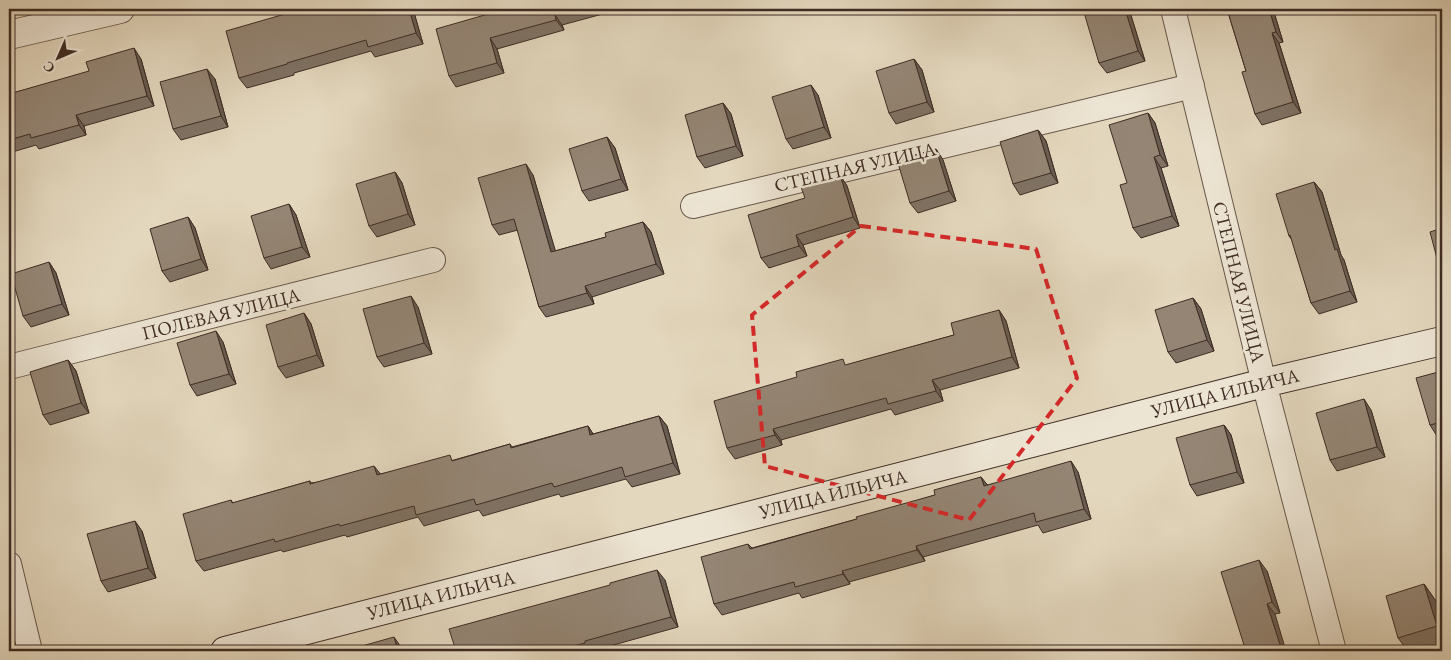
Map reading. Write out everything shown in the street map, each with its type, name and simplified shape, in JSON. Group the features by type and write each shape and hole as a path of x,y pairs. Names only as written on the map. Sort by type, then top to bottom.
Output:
{"main road":[{"path":"9,36 120,9"},
{"name":"УЛИЦА ИЛЬИЧА","path":"225,651 1264,383 1442,341"}],"street":[{"name":"СТЕПНАЯ УЛИЦА","path":"1173,9 1264,383 1334,651"},
{"name":"СТЕПНАЯ УЛИЦА","path":"693,206 1192,86"},
{"name":"ПОЛЕВАЯ УЛИЦА","path":"9,367 433,260"},
{"path":"9,564 30,651"}],"highlighted area":[{"path":"861,226 1036,249 1077,378 969,520 765,466 752,315"}],"building":[{"path":"297,9 409,9 416,33 368,47 366,40 239,78 226,31"},
{"path":"502,9 576,9 555,15 556,20 490,38 497,63 449,76 436,29"},
{"path":"1083,9 1125,9 1138,51 1099,63"},
{"path":"1227,9 1269,9 1276,32 1272,33 1293,102 1255,114 1242,72 1246,71"},
{"path":"1436,9 1442,9 1442,20 1440,20"},
{"path":"134,48 147,96 76,115 79,125 31,138 30,134 9,140 9,94 89,71 86,62"},
{"path":"914,59 927,102 889,113 876,71"},
{"path":"207,69 221,116 173,129 160,82"},
{"path":"811,85 824,127 786,139 772,97"},
{"path":"723,103 736,146 697,157 685,115"},
{"path":"1148,113 1160,155 1154,157 1172,216 1133,228 1120,185 1127,183 1109,125"},
{"path":"1038,130 1051,173 1013,184 1000,142"},
{"path":"607,137 621,179 582,191 569,149"},
{"path":"936,149 949,191 910,203 897,160"},
{"path":"526,164 551,252 606,237 605,233 643,222 656,264 585,286 587,293 539,307 514,219 492,225 478,178"},
{"path":"395,172 408,214 369,226 356,184"},
{"path":"840,175 853,217 796,235 799,246 761,258 748,215 805,198 801,187"},
{"path":"1314,182 1350,291 1311,303 1276,194"},
{"path":"289,204 302,247 264,258 251,216"},
{"path":"188,217 201,259 162,271 150,229"},
{"path":"1442,228 1442,277 1430,232"},
{"path":"49,262 62,304 23,316 11,274"},
{"path":"411,296 424,343 377,357 363,309"},
{"path":"1193,298 1207,340 1168,352 1155,310"},
{"path":"999,310 1012,357 932,380 936,391 888,404 886,398 773,429 775,435 727,448 714,401 797,377 796,372 843,359 845,365 954,335 951,323"},
{"path":"304,313 317,355 278,367 266,325"},
{"path":"216,331 229,374 190,385 177,343"},
{"path":"68,360 81,403 43,415 30,372"},
{"path":"1442,371 1442,422 1430,425 1416,378"},
{"path":"1364,399 1377,447 1330,460 1316,413"},
{"path":"659,416 673,463 625,477 622,467 554,487 552,483 476,505 474,499 416,515 414,506 275,542 274,539 196,561 183,514 231,500 232,503 310,481 310,484 374,466 377,475 450,455 452,461 510,444 511,448 588,426 590,435"},
{"path":"1224,425 1237,472 1190,485 1176,438"},
{"path":"1071,461 1084,509 1036,522 1034,513 916,546 917,550 842,571 843,574 795,587 794,582 714,604 701,557 748,544 750,549 857,519 856,517 935,495 934,490 981,477 984,486"},
{"path":"135,521 148,568 101,581 87,534"},
{"path":"1259,560 1272,602 1267,604 1282,651 1240,651 1238,647 1244,645 1221,572"},
{"path":"657,570 671,617 555,651 456,651 449,629 610,585 610,583"},
{"path":"1424,584 1437,626 1398,638 1386,596"},
{"path":"394,637 398,651 344,651"}]}
